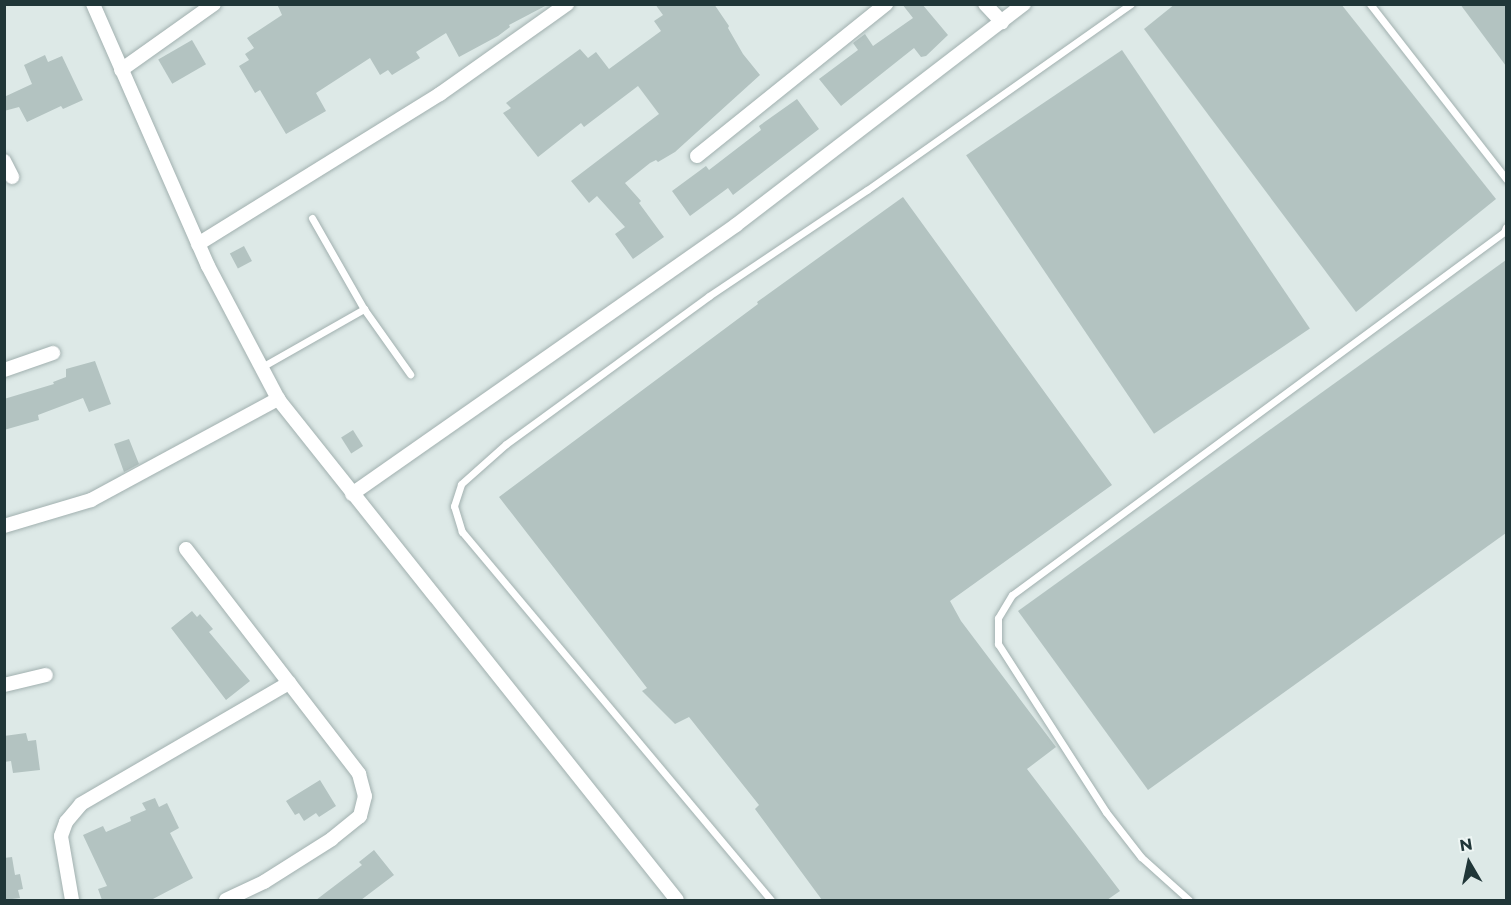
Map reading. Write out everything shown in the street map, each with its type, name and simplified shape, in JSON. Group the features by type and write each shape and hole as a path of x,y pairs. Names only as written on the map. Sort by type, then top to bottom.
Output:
{"street":[{"path":"93,4 198,244 278,399 677,900"},
{"path":"122,70 214,4"},
{"path":"198,244 440,94 567,4"},
{"path":"697,156 886,4"},
{"path":"985,4 1002,22"},
{"path":"352,494 736,225 1024,4"},
{"path":"4,161 12,177"},
{"path":"4,370 53,353"},
{"path":"4,526 91,500 278,399"},
{"path":"186,549 359,774 365,796 360,816 332,839 264,882 226,900"},
{"path":"4,685 46,675"},
{"path":"72,900 61,836 66,822 81,804 289,683"}],"lane":[{"path":"771,900 462,532 454,506 460,484 506,444 709,296 867,190 1131,4"},
{"path":"1370,4 1506,179"},
{"path":"312,218 364,309 410,374"},
{"path":"1189,900 1141,857 1106,812 998,644 998,618 1012,595 1504,232 1506,227"},
{"path":"260,368 364,309"}],"building":[{"path":"277,4 549,4 509,25 510,27 498,36 459,57 446,33 416,52 420,58 392,75 388,70 380,75 370,58 316,93 326,111 286,134 260,90 255,93 239,66 249,60 245,54 254,48 247,38 282,15"},
{"path":"655,4 714,4 729,26 743,54 760,75 675,152 658,162 656,160 650,163 625,183 641,201 639,203 664,237 633,259 615,234 625,227 597,196 589,203 571,181 659,114 638,86 584,127 581,123 538,157 503,113 511,108 506,103 580,49 588,58 596,52 609,69 661,31 654,21 663,15"},
{"path":"902,4 922,4 948,35 926,56 921,57 914,48 841,106 819,79 858,50 853,43 865,34 873,46 913,18"},
{"path":"1175,4 1341,4 1496,199 1356,312 1144,29"},
{"path":"1460,4 1506,4 1506,66"},
{"path":"192,40 206,64 172,84 158,60"},
{"path":"1122,50 1310,329 1154,434 966,155"},
{"path":"45,55 48,62 62,56 83,100 63,109 61,106 27,122 19,107 4,111 4,97 32,84 24,65"},
{"path":"797,99 819,129 733,195 728,188 690,216 672,191 706,166 709,170 761,130 759,126"},
{"path":"903,197 1112,485 950,601 961,621 1056,747 1027,769 1120,891 1107,900 822,900 755,809 759,805 689,717 675,724 642,691 647,688 499,497 758,304 757,302"},
{"path":"244,246 252,261 238,269 230,254"},
{"path":"1506,260 1506,533 1148,790 1018,611"},
{"path":"95,361 111,404 89,412 83,398 38,415 39,420 4,430 4,399 54,384 53,382 66,377 66,369"},
{"path":"353,430 363,446 351,454 341,437"},
{"path":"129,439 139,464 124,472 114,444"},
{"path":"192,611 197,617 200,614 213,629 209,632 250,681 226,700 171,628"},
{"path":"26,733 28,741 36,740 40,770 13,773 11,761 4,762 4,736"},
{"path":"320,780 336,806 319,817 316,813 304,821 299,813 295,815 286,801"},
{"path":"155,798 159,807 167,803 179,828 170,833 193,878 151,900 102,900 98,889 107,886 83,835 103,826 106,832 131,821 130,817 146,810 142,803"},
{"path":"374,850 394,875 361,900 316,900 362,865 359,862"},
{"path":"12,857 15,875 20,874 23,889 18,890 20,898 4,900 4,858"}]}
